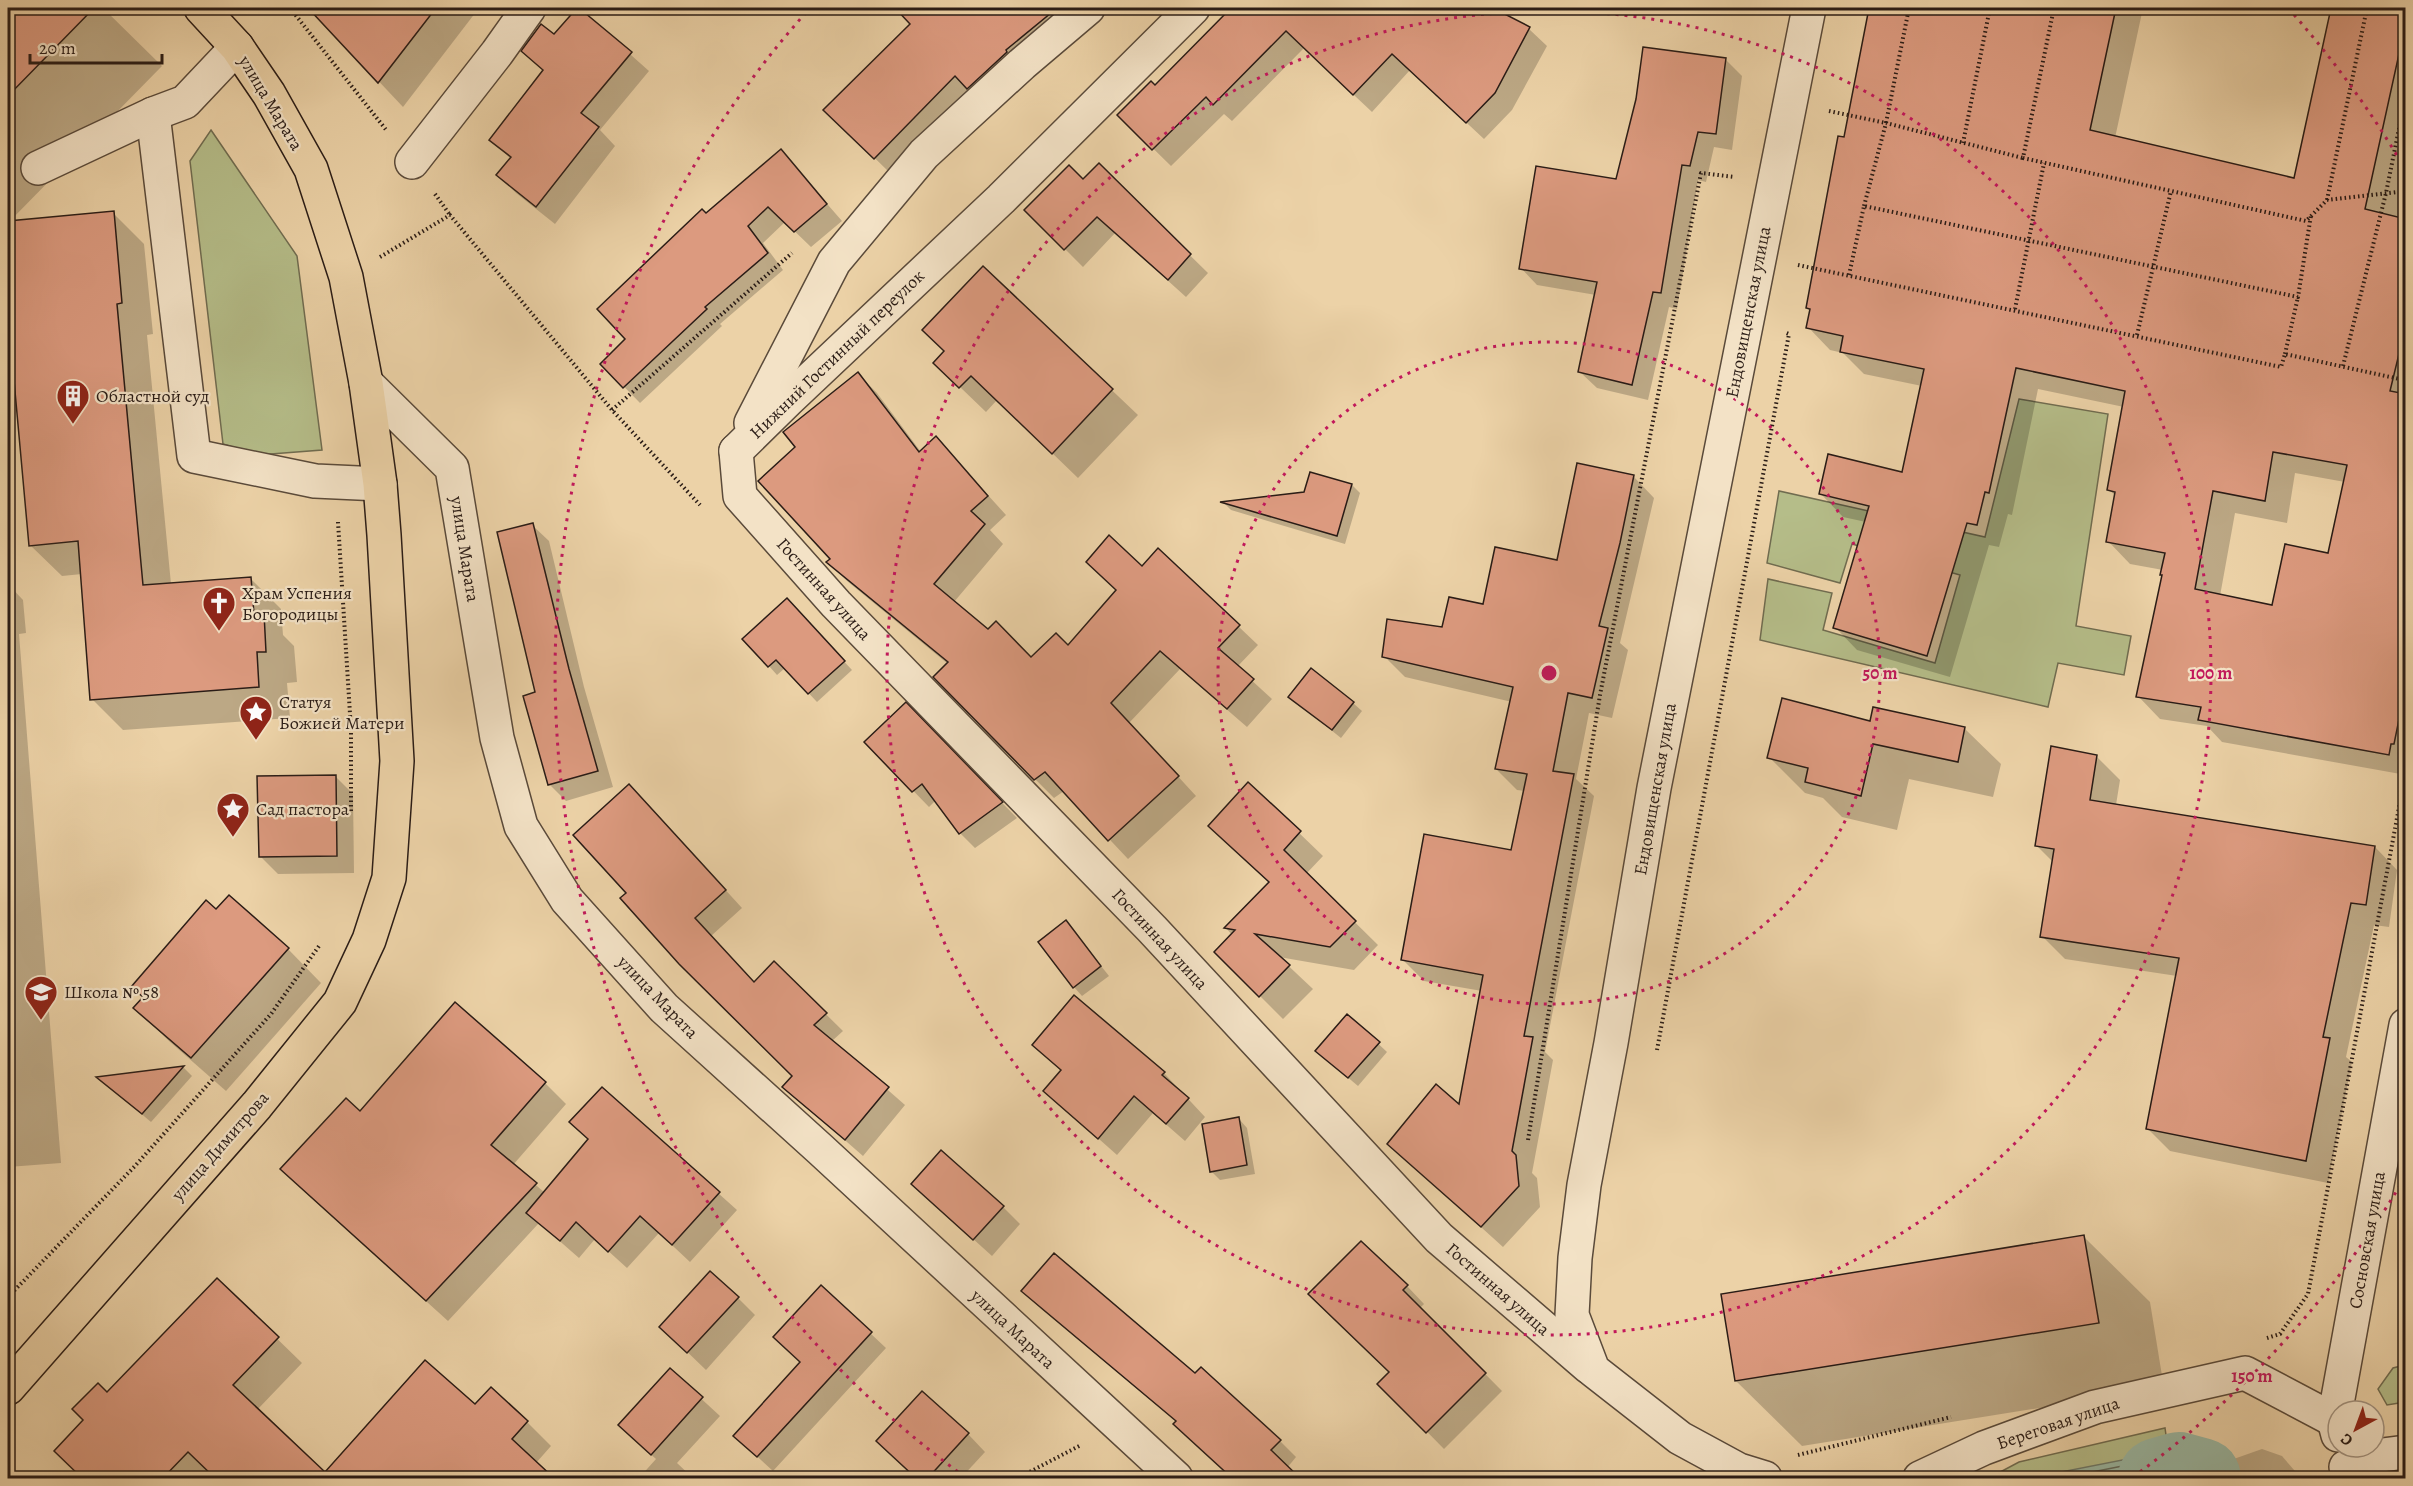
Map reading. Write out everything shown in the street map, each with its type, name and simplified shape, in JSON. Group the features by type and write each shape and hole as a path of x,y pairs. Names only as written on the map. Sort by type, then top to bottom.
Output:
{"main road":[{"name":"улица Марата","path":"201,8 237,47 268,94 311,169 346,277 366,383 380,484 397,760 389,878"},
{"name":"улица Димитрова","path":"8,1388 257,1106 340,1002 369,940 389,878"}],"street":[{"path":"412,162 530,8"},
{"name":"Нижний Гостинный переулок","path":"736,451 834,262 924,154 1022,64 1088,8"},
{"name":"Нижний Гостинный переулок","path":"736,451 1001,199 1193,8"},
{"name":"Ендовищенская улица","path":"1593,1370 1572,1315 1575,1258 1584,1185 1611,1043 1654,788 1809,8"},
{"path":"38,168 153,114 185,102 237,47"},
{"path":"153,114 194,456 315,481 380,484"},
{"name":"улица Марата","path":"366,383 452,468 497,738 521,826 567,900 664,1008 820,1149 1176,1479"},
{"path":"736,451 740,496"},
{"name":"Гостинная улица","path":"740,496 836,604 1152,929 1439,1238 1593,1370"},
{"name":"Сосновская улица","path":"2349,1399 2406,1025"},
{"path":"1593,1370 1680,1438 1739,1470 1765,1479"},
{"name":"Береговая улица","path":"1920,1479 1984,1448 2095,1407 2245,1373 2326,1438"},
{"path":"2386,1454 2406,1452"}],"path":[{"path":"290,8 412,162 450,215 612,410 709,514 740,496"},
{"path":"1849,276 1864,206 1886,123 1909,8"},
{"path":"1963,143 1990,8"},
{"path":"2023,158 2054,8"},
{"path":"1790,101 2044,163 2306,221 2327,201 2367,8"},
{"path":"2343,366 2386,193 2406,94"},
{"path":"2015,309 2044,163"},
{"path":"1528,1140 1600,695 1701,173 1774,182"},
{"path":"2137,335 2170,190"},
{"path":"2327,201 2406,190"},
{"path":"1864,206 2298,297"},
{"path":"346,277 450,215"},
{"path":"1759,257 2015,309 2282,367 2298,297 2312,215"},
{"path":"612,410 801,245"},
{"path":"1657,1050 1790,334 1747,318"},
{"path":"2285,354 2404,380 2406,375"},
{"path":"336,482 351,730 351,823"},
{"path":"2257,1340 2280,1335 2308,1294 2406,770"},
{"path":"8,1297 135,1166 271,1014 324,939"},
{"path":"1797,1455 1958,1415"},
{"path":"1018,1479 1118,1426"}],"green space":[{"path":"211,130 297,256 322,450 258,455 223,444 190,161"},
{"path":"2019,399 2108,414 2076,626 2131,636 2124,675 2058,663 2048,707 1760,640 1768,579 1832,593 1823,630 1935,663 1960,575 1852,544 1840,583 1767,563 1779,491 1985,537"},
{"path":"2405,1365 2405,1402 2387,1405 2386,1399 2384,1399 2378,1389 2393,1368"},
{"path":"2165,1428 2172,1478 1989,1478 2019,1462"}],"water":[{"path":"2168,1451 2179,1472 2178,1478 2031,1478"}],"building":[{"path":"8,8 94,8 8,96"},
{"path":"308,8 436,8 378,83"},
{"path":"577,8 632,52 581,113 599,127 536,207 496,175 511,157 489,140 543,70 521,51 541,24 554,34"},
{"path":"895,8 1057,8 1006,50 1007,52 967,89 955,76 874,159 823,110 910,24"},
{"path":"1231,8 1493,8 1530,27 1495,93 1466,123 1392,54 1353,95 1286,31 1213,105 1206,97 1152,150 1117,115 1151,81 1155,85"},
{"path":"1869,8 2116,8 2090,130 2294,178 2331,8 2406,8 2406,22 2365,209 2406,219 2406,325 2390,391 2406,394 2406,685 2394,744 2391,744 2389,755 2198,720 2201,707 2136,697 2165,553 2106,542 2115,492 2107,490 2125,391 2016,368 1989,493 1985,492 1977,525 1967,523 1927,656 1833,628 1869,506 1819,494 1828,454 1902,472 1924,369 1840,352 1843,336 1806,328 1810,309 1806,308 1838,136 1844,137","holes":["2273,452 2347,465 2328,553 2285,544 2272,605 2195,589 2213,491 2265,501"]},
{"path":"1643,47 1726,58 1716,134 1698,132 1690,166 1682,165 1661,293 1653,292 1632,385 1578,372 1597,282 1519,269 1536,166 1616,179 1636,99"},
{"path":"781,149 827,204 794,232 768,207 748,226 768,253 705,307 707,309 623,388 600,364 625,339 597,309 702,209 706,213"},
{"path":"1099,163 1191,254 1168,280 1097,217 1064,250 1024,210 1069,165 1083,179"},
{"name":"Областной суд","path":"114,211 122,303 117,304 143,585 251,577 254,614 264,613 266,652 257,652 259,687 90,700 78,541 29,546 8,314 8,221"},
{"path":"983,266 1113,389 1052,454 971,376 959,388 933,363 944,351 922,330"},
{"path":"858,372 919,452 936,436 988,496 971,511 985,524 934,584 988,629 996,621 1031,657 1056,633 1068,645 1116,590 1086,562 1109,535 1142,566 1158,548 1240,625 1218,648 1254,679 1227,709 1160,651 1111,703 1179,776 1108,841 1045,772 1034,780 933,677 948,662 826,562 830,559 758,481 795,447 783,432"},
{"path":"1577,463 1634,475 1599,626 1608,628 1592,698 1568,693 1553,771 1574,774 1524,1036 1533,1037 1512,1151 1516,1155 1519,1186 1481,1227 1387,1144 1436,1084 1459,1104 1483,975 1401,960 1424,834 1511,850 1527,774 1495,769 1513,687 1382,657 1387,619 1442,627 1449,597 1483,604 1495,547 1557,560"},
{"path":"1310,472 1352,484 1337,536 1220,502 1304,492"},
{"path":"533,523 569,669 598,771 548,785 523,696 535,692 497,532"},
{"path":"787,598 845,661 808,694 776,660 768,667 742,639"},
{"path":"1311,668 1354,702 1332,730 1288,697"},
{"path":"1782,698 1870,721 1873,707 1965,727 1958,762 1873,744 1861,796 1805,782 1808,768 1767,758"},
{"path":"906,702 1003,802 959,834 922,784 912,792 864,742"},
{"path":"2051,746 2097,755 2090,800 2375,846 2366,905 2351,903 2323,1037 2330,1038 2306,1161 2146,1129 2179,958 2040,937 2054,849 2035,846"},
{"path":"336,775 337,856 259,857 257,776"},
{"path":"1248,782 1301,831 1284,850 1356,921 1330,947 1255,934 1290,965 1259,997 1214,952 1235,930 1224,928 1269,882 1208,826"},
{"path":"629,784 726,890 695,918 754,982 774,961 827,1013 814,1025 889,1087 845,1140 782,1087 792,1076 679,964 620,898 626,893 573,835"},
{"path":"229,895 289,948 191,1058 133,1008 143,997 131,987 206,900 216,909"},
{"path":"1066,920 1101,966 1073,988 1038,942"},
{"path":"1074,995 1165,1072 1162,1075 1189,1098 1166,1124 1134,1096 1098,1139 1043,1091 1061,1070 1032,1045"},
{"path":"455,1002 546,1082 491,1145 537,1183 426,1301 280,1169 346,1098 360,1111"},
{"path":"1347,1014 1380,1042 1348,1078 1315,1051"},
{"path":"184,1066 142,1114 96,1077"},
{"path":"602,1087 720,1192 672,1245 640,1216 608,1252 576,1222 560,1241 526,1213 588,1139 569,1122"},
{"path":"1239,1117 1247,1165 1210,1172 1202,1124"},
{"path":"941,1150 1004,1206 973,1240 911,1184"},
{"path":"2084,1235 2099,1323 1735,1381 1721,1294"},
{"path":"1361,1241 1408,1285 1403,1290 1486,1373 1426,1433 1377,1384 1389,1372 1308,1294"},
{"path":"1054,1253 1195,1373 1201,1367 1281,1440 1271,1450 1301,1479 1233,1479 1173,1424 1176,1421 1021,1291"},
{"path":"710,1271 739,1297 687,1353 659,1327"},
{"path":"217,1278 279,1337 233,1385 325,1472 425,1360 475,1404 491,1387 528,1421 512,1439 555,1479 216,1479 188,1452 162,1479 83,1479 54,1451 83,1420 72,1409 98,1383 107,1392"},
{"path":"821,1285 872,1332 757,1457 733,1436 800,1362 773,1337"},
{"path":"670,1368 703,1397 651,1455 618,1425"},
{"path":"922,1391 969,1433 927,1479 917,1479 876,1441"}],"waterway":[{"path":"2158,1478 2179,1472 2201,1478"}],"place":[{"name":"Областной суд","path":"73,425"},
{"name":"Храм Успения Богородицы","path":"219,632"},
{"name":"Статуя Божией Матери","path":"256,741"},
{"name":"Сад пастора","path":"233,838"},
{"name":"Школа № 58","path":"41,1021"}]}
